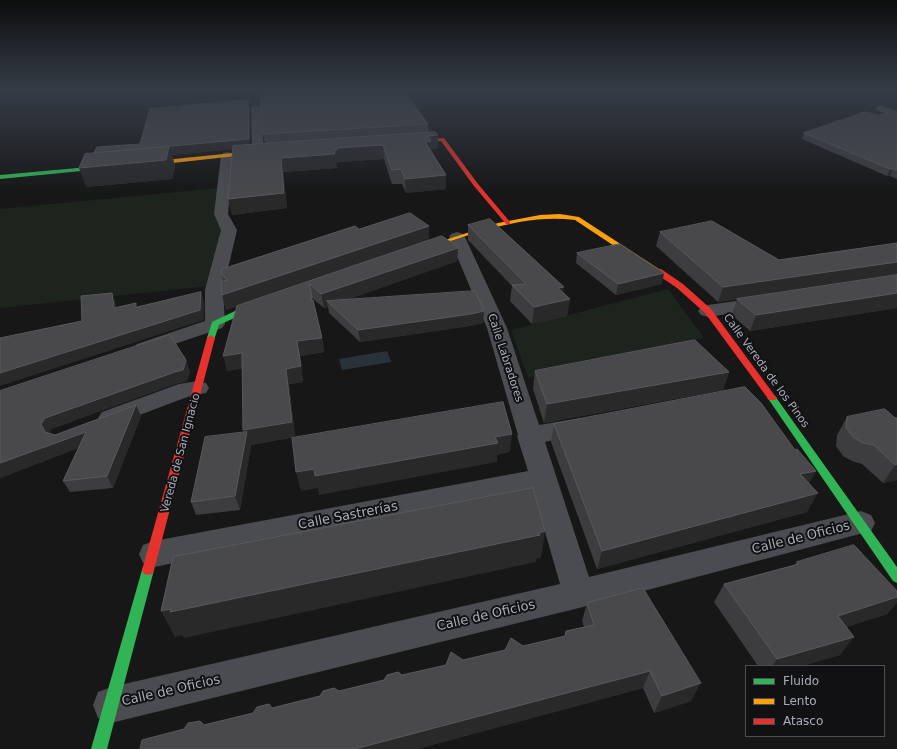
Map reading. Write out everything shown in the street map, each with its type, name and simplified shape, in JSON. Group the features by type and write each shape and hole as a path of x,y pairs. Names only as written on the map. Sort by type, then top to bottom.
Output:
{"street":[{"path":"257,125 258,152"},
{"path":"396,142 442,139 476,185 508,223 457,237 409,253"},
{"path":"139,165 274,151"},
{"name":"Vereda de San Ignacio","path":"99,749 154,554 215,324 214,290 229,230 221,214 226,156"},
{"path":"0,177 116,167"},
{"name":"Calle Vereda de los Pinos","path":"508,223 553,215 564,215 577,218 680,286 708,311 861,523 897,577"},
{"name":"Calle Labradores","path":"457,237 497,328 529,436 579,594"},
{"path":"708,311 779,301"},
{"path":"126,354 215,324 240,312 269,302"},
{"path":"91,425 187,389 198,388"},
{"path":"744,395 767,391"},
{"path":"529,436 598,423"},
{"name":"Calle Sastrerías","path":"154,554 542,478"},
{"name":"Calle de Oficios","path":"111,705 579,594 861,523"}],"shaded area":[{"path":"219,188 225,232 209,286 0,308 0,209"},
{"path":"668,289 704,338 528,378 511,330"},
{"path":"387,351 391,362 342,370 339,359"}],"building":[{"path":"145,125 249,125 249,139 94,153 97,147 140,144"},
{"path":"262,125 412,125 263,134"},
{"path":"827,125 897,125 897,170 890,169 804,133"},
{"path":"435,132 438,135 428,136 431,141 425,142 446,175 405,179 401,169 392,170 383,145 337,148 337,150 334,150 335,154 281,158 284,193 228,199 233,146"},
{"path":"169,147 166,160 79,168 85,154"},
{"path":"410,213 429,226 222,295 221,282 227,280 221,274 222,269 355,226 359,229"},
{"path":"490,219 564,287 558,288 570,299 534,307 512,285 526,284 468,225"},
{"path":"712,221 779,260 897,243 897,262 723,287 660,232"},
{"path":"442,236 458,248 321,294 309,283 312,297 311,300 313,300 322,338 297,341 301,366 286,369 292,422 243,430 242,353 223,356 237,306"},
{"path":"620,244 664,273 618,284 577,253"},
{"path":"897,275 897,293 756,315 737,299"},
{"path":"475,291 484,311 358,330 327,301"},
{"path":"201,292 200,310 0,373 0,338 82,321 81,296 112,293 114,308 136,303 136,307"},
{"path":"170,335 186,360 183,370 45,418 41,424 45,432 55,435 136,405 107,476 63,481 86,432 0,463 0,391"},
{"path":"695,340 729,372 547,404 535,371"},
{"path":"745,387 761,403 795,450 797,449 816,471 800,474 818,493 602,551 554,424"},
{"path":"503,402 512,434 495,437 498,443 315,476 314,469 296,472 292,438"},
{"path":"885,409 897,418 897,464 895,465 874,445 863,443 854,438 846,428 847,417"},
{"path":"247,432 235,496 191,502 205,437"},
{"path":"533,488 545,531 539,533 540,535 170,612 171,609 161,611 173,557"},
{"path":"854,545 897,591 897,597 838,616 854,637 777,659 724,584 799,564 797,562"},
{"path":"643,588 701,683 662,696 650,671 355,749 140,749 142,740 184,729 188,723 200,721 204,725 253,713 257,707 269,704 272,708 320,696 323,691 334,688 339,691 384,680 387,675 398,672 402,675 446,665 451,652 463,660 505,650 511,638 523,646 565,636 566,631 594,625 587,603"}],"traffic: fast":[{"path":"0,177 110,167"},
{"path":"211,338 215,324 240,312 263,304"},
{"path":"772,398 897,577"},
{"path":"99,749 148,570"}],"traffic: slow":[{"path":"145,164 262,152"},
{"path":"420,249 498,225 540,217 560,216 577,218 658,271"}],"traffic: jam":[{"path":"408,142 442,139 476,185 508,223"},
{"path":"658,271 680,286 708,311 772,398"},
{"path":"148,570 211,338"}]}
